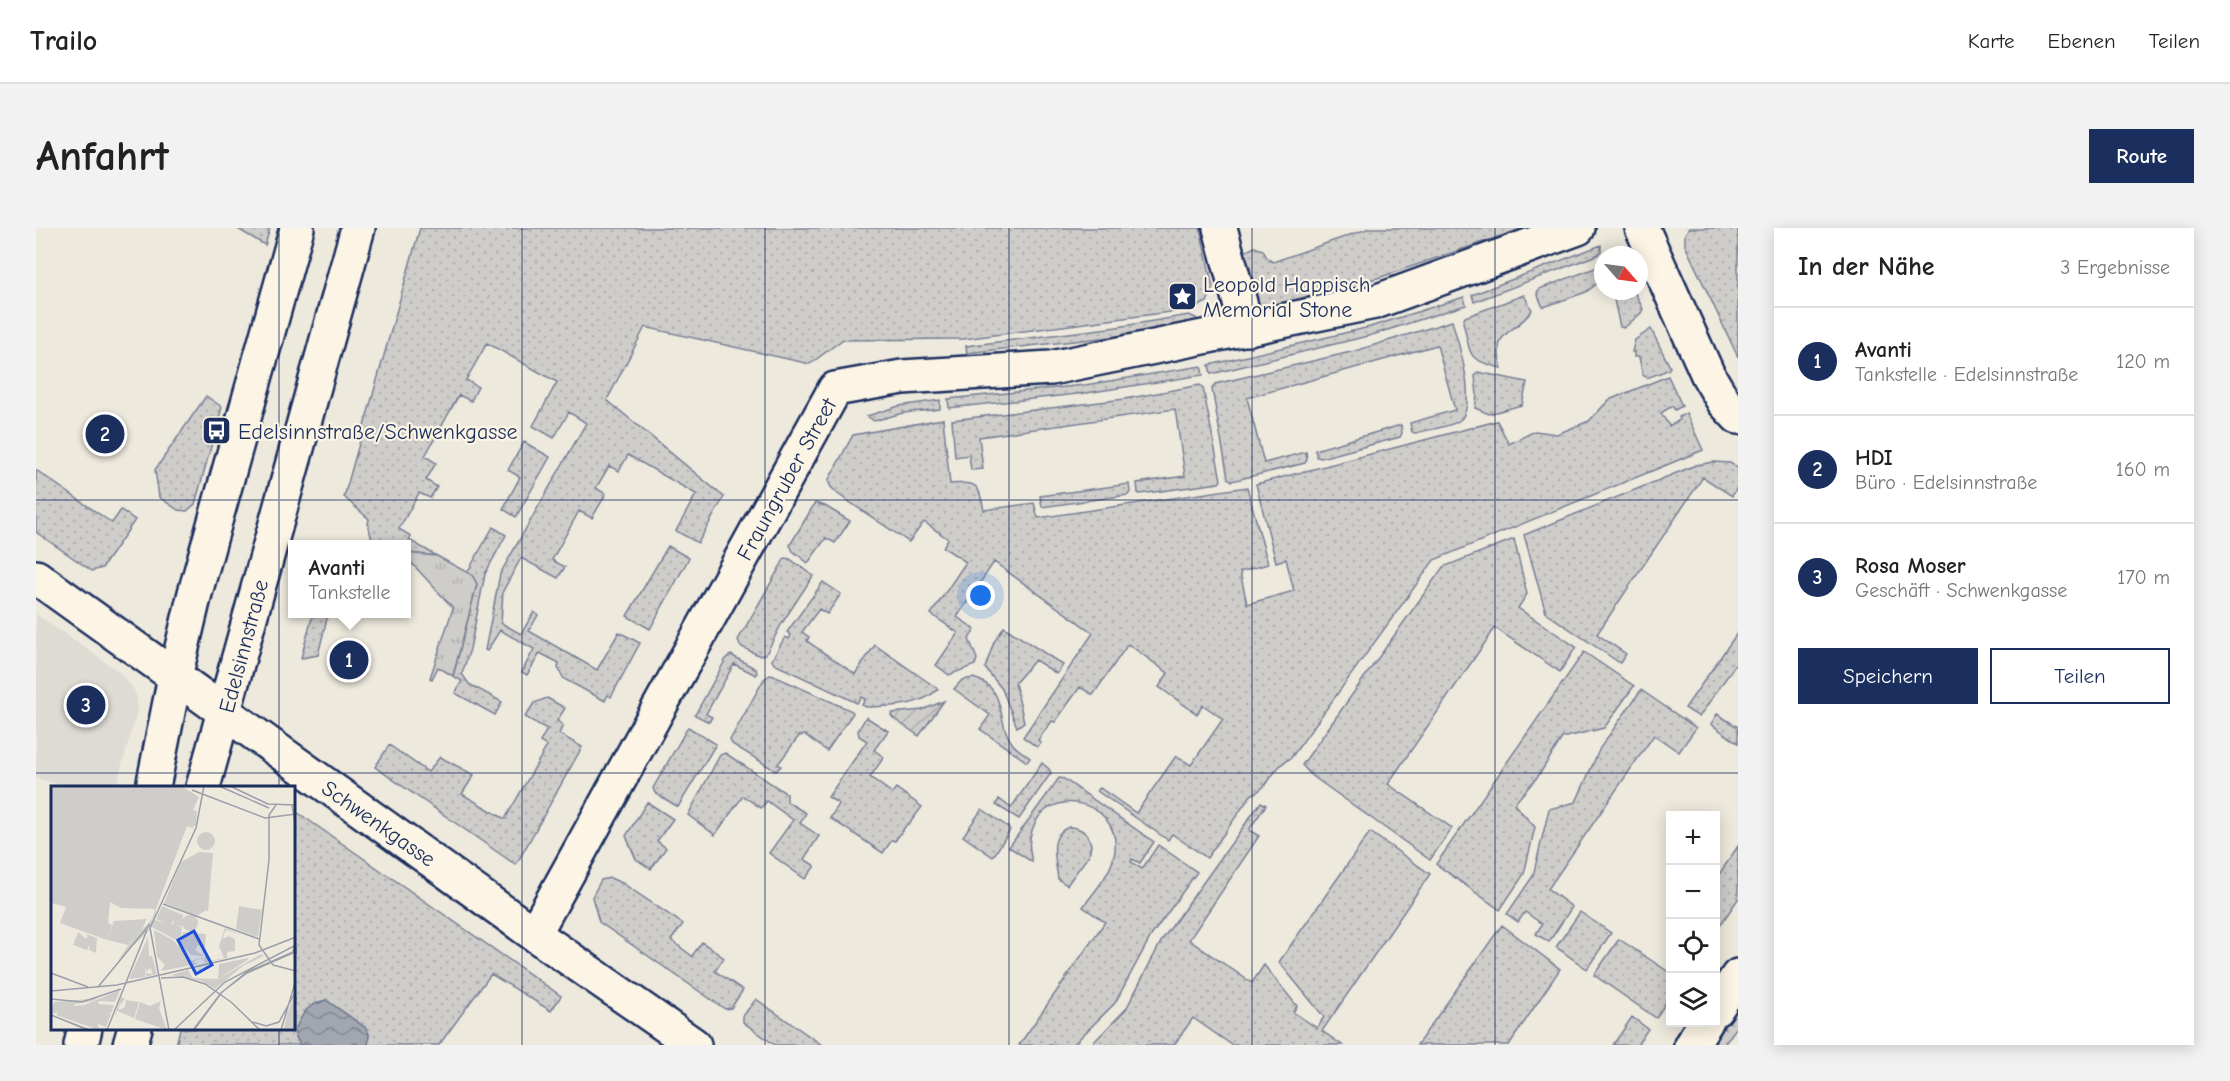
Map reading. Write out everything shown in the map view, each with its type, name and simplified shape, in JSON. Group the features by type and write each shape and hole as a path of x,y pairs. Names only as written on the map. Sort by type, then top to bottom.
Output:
{"street":[{"path":"153,786 175,676 198,582 297,228"},
{"name":"Edelsinnstraße","path":"203,786 358,228"},
{"path":"1231,231 1248,329 1375,302 1578,228"},
{"path":"1642,228 1708,375 1724,402 1738,417"},
{"name":"Fraungruber Street","path":"534,934 835,389 902,377 1051,368 1248,329"},
{"name":"Schwenkgasse","path":"36,577 534,934 694,1045"},
{"path":"1720,1003 1738,976"},
{"path":"1691,1045 1703,1027"},
{"path":"81,1045 85,1030"},
{"path":"130,1045 135,1030"}],"shaded area":[{"path":"36,614 118,671 133,688 137,698 137,711 116,786 63,786 36,778"}],"green space":[{"path":"236,228 270,228 265,245"},
{"path":"420,228 1200,228 1213,288 1207,302 1193,309 963,339 842,340 810,364 645,327 607,400 724,497 698,543 676,531 696,494 628,455 619,471 609,466 596,488 606,494 592,518 579,511 552,560 565,567 558,578 521,558 503,591 501,623 521,634 534,612 538,615 529,631 597,670 619,632 640,643 611,697 608,695 605,701 564,679 558,668 559,663 540,653 527,675 522,672 534,649 500,630 487,651 485,650 500,574 586,423 569,412 554,438 533,426 557,382 487,343 466,380 478,387 471,401 459,395 425,456 436,463 426,480 437,487 430,498 419,493 399,529 411,536 409,540 372,540 369,519 344,497"},
{"path":"1370,228 1524,228 1381,277 1264,308 1253,302 1241,261 1244,252 1255,247 1263,250 1267,258 1273,262"},
{"path":"1689,228 1738,228 1738,357 1685,245 1685,234"},
{"path":"1594,248 1594,256 1474,302 1472,295"},
{"path":"1594,268 1594,286 1586,292 1544,307 1537,293 1539,289"},
{"path":"1524,295 1532,310 1525,319 1502,338 1499,355 1501,368 1481,362 1469,349 1463,322 1465,317"},
{"path":"1464,297 1466,305 1372,335 1211,374 1209,365 1370,327"},
{"path":"1614,300 1638,300 1643,309 1641,313 1624,328 1620,327"},
{"path":"1189,315 1196,318 1198,323 1119,336 967,353 966,346 1117,327"},
{"path":"1452,321 1467,387 1465,412 1460,420 1445,426 1412,432 1410,423 1455,410 1437,345 1247,398 1264,463 1306,452 1307,459 1305,463 1232,481 1228,478 1212,389 1215,384 1355,351"},
{"path":"1651,329 1670,367 1668,370 1647,378 1643,375 1639,357 1634,357 1634,352 1632,352 1635,340"},
{"path":"1201,366 1203,375 1086,393 949,408 948,399 1085,385"},
{"path":"1478,372 1527,382 1522,405 1489,414 1475,408 1477,395 1475,376"},
{"path":"1668,376 1682,406 1675,410 1672,406 1661,413 1669,426 1680,420 1679,417 1686,413 1703,450 1434,560 1291,758 1279,766 1263,787 1251,795 1207,858 1172,834 1168,840 1097,791 1100,788 1136,813 1176,756 1191,765 1223,719 1203,705 1197,714 1159,687 1168,673 1128,644 1093,695 1080,687 1055,722 1052,721 1038,740 1041,743 1037,747 1023,737 1093,633 994,562 957,617 975,629 969,639 977,659 975,665 949,675 936,665 958,633 931,614 966,562 943,547 948,539 924,522 909,542 839,495 828,481 853,435 943,419 950,484 966,483 975,486 980,494 984,510 1034,503 1038,518 1247,487 1268,564 1240,572 1247,604 1294,591 1286,559 1276,562 1256,484 1497,421 1509,444 1535,431 1557,434 1589,421 1609,400"},
{"path":"1200,385 1203,388 1221,480 1219,483 1138,493 1137,483 1185,476 1175,409 979,437 983,469 971,470 969,455 955,457 952,420 1125,399"},
{"path":"206,396 222,407 195,504 187,511 178,510 159,497 155,470"},
{"path":"940,400 940,409 903,413 874,421 867,416 899,406"},
{"path":"1401,425 1400,437 1321,458 1317,457 1315,450"},
{"path":"524,442 550,457 516,517 503,509 520,477 508,470"},
{"path":"1714,462 1730,463 1738,468 1738,486 1732,496 1703,477 1597,634 1626,654 1620,663 1546,613 1524,535 1696,465"},
{"path":"36,470 112,523 121,510 135,520 102,568 92,571 36,532"},
{"path":"1129,484 1128,495 1042,507 1040,496"},
{"path":"815,503 825,506 850,521 835,543 826,538 808,563 793,551 790,545"},
{"path":"493,527 506,535 485,574 470,649 462,674 469,684 502,702 495,715 455,693 462,681 453,676 477,584 472,575 467,573"},
{"path":"1514,539 1527,594 1518,608 1576,647 1560,672 1495,628 1388,784 1452,828 1430,860 1311,775 1302,765 1443,567"},
{"path":"411,541 437,556 411,553"},
{"path":"668,546 689,558 650,629 627,616"},
{"path":"411,553 437,556 472,575 477,584 453,676 438,667 432,679 430,678 453,608 411,562"},
{"path":"785,558 790,559 813,576 782,623 766,654 760,656 740,646 738,640"},
{"path":"823,582 841,594 827,614 819,609 802,632 809,637 807,641 855,674 875,645 938,689 931,695 914,702 895,706 866,707 862,705 865,699 861,697 857,703 774,664 772,660 785,637 789,639 791,635 787,632"},
{"path":"312,618 327,618 318,655 301,658"},
{"path":"1004,627 1063,665 1057,674 1035,660 1015,683 1024,722 1017,727 1002,689 985,668 994,642"},
{"path":"1738,632 1738,661 1699,717 1685,708"},
{"path":"1584,652 1634,686 1604,728 1562,738 1539,775 1514,804 1535,827 1524,874 1500,910 1436,864"},
{"path":"731,655 756,669 757,674 734,664 706,714 712,717 709,722 695,715 727,657"},
{"path":"770,675 853,713 827,751 805,735 799,736 778,764 781,766 776,771 732,744 730,740 764,679"},
{"path":"973,678 992,689 1000,706 1007,734 1014,745 1030,758 1027,762 980,729 990,715 954,689 962,680"},
{"path":"1641,690 1696,728 1679,752 1654,735 1548,889 1572,907 1549,942 1536,934 1542,924 1525,912 1518,922 1507,914 1533,876 1549,809 1576,802 1600,748"},
{"path":"547,698 565,708 557,721 563,725 559,734 582,747 516,865 375,767 389,745 428,772 440,757 474,775 462,794 505,819 547,746 540,742 547,729 525,717 534,703"},
{"path":"944,701 919,736 891,715 892,713 922,710"},
{"path":"1717,714 1738,727 1738,743 1711,724"},
{"path":"866,717 888,731 874,750 884,757 870,777 892,793 896,788 922,807 883,853 830,818 839,804 828,797 867,741 859,736 858,731"},
{"path":"688,727 716,744 678,807 655,793 653,788"},
{"path":"725,753 787,794 787,802 806,813 800,823 819,836 804,859 815,866 805,879 769,853 793,820 767,801 761,808 743,796 715,835 688,815 720,755"},
{"path":"1042,763 1051,773 1019,819 996,805 999,799 1011,808"},
{"path":"1059,778 1064,779 1154,842 1140,863 1132,859 1131,862 1142,869 1158,845 1197,872 1151,936 1115,1003 1073,1045 1019,1045 1105,922 1083,907 1104,879 1113,860 1115,840 1109,824 1098,812 1084,805 1068,803 1052,806 1039,817 1031,834 1029,844 1032,862 1009,847"},
{"path":"647,802 673,819 657,841 666,848 651,869 636,859 626,836"},
{"path":"1261,802 1266,805 1249,830 1259,836 1189,940 1252,983 1264,965 1297,1006 1293,1012 1317,1028 1324,1017 1279,962 1370,832 1430,874 1322,1031 1342,1045 1232,1045 1193,1018 1174,1045 1091,1045 1126,1009 1162,940"},
{"path":"982,809 1010,830 993,857 963,836"},
{"path":"296,811 561,996 551,1011 491,974 439,1045 368,1045 369,1034 366,1028 326,1000 296,1030"},
{"path":"1069,827 1084,832 1091,845 1089,855 1067,885 1058,879 1055,842 1062,831"},
{"path":"1738,846 1738,899 1720,925 1720,919 1720,873"},
{"path":"610,878 622,883 683,924 671,940 692,956 702,942 724,958 715,971 743,990 731,1008 725,1009 599,922 592,897 601,880"},
{"path":"1580,912 1611,933 1587,969 1556,947"},
{"path":"1502,925 1560,969 1509,1045 1417,1045"},
{"path":"1619,939 1666,970 1666,1002 1656,1018 1594,975"},
{"path":"756,999 822,1045 775,1045 743,1022 743,1016"},
{"path":"1738,1006 1738,1025 1724,1045 1711,1045"},
{"path":"1632,1017 1648,1029 1637,1045 1613,1045"},
{"path":"180,1030 296,1030 294,1032 300,1045 176,1045"}],"water":[{"path":"326,1000 366,1028 369,1034 368,1045 300,1045 294,1032 302,1016 319,1002"}],"place":[{"name":"Leopold Happisch Memorial Stone","path":"1182,297"},
{"name":"Edelsinnstraße/Schwenkgasse","path":"217,431"},
{"name":"HDI","path":"105,434"},
{"name":"Avanti","path":"349,660"},
{"name":"Rosa Moser","path":"86,705"}]}
